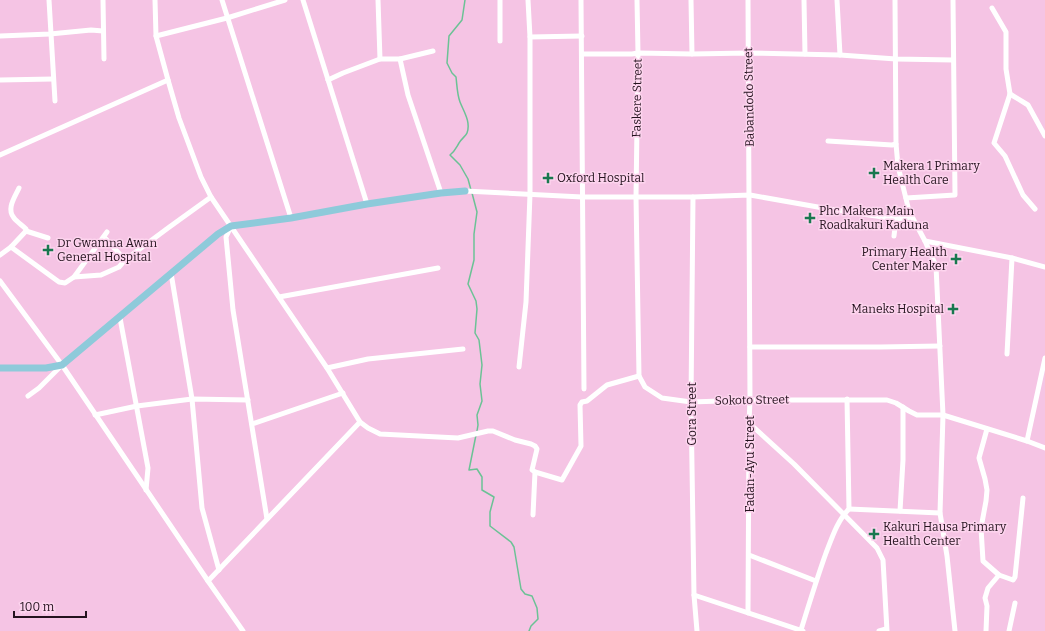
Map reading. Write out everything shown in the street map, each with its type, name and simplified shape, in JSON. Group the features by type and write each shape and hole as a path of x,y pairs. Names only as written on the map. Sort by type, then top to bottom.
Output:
{"main road":[{"path":"0,368 46,368 62,365 120,318 218,234 231,226 291,218 367,204 465,192"}],"street":[{"path":"49,0 54,101"},
{"path":"102,0 104,59"},
{"path":"155,0 156,36 179,118 201,177 211,197 327,368 360,422 380,434 458,438 476,433 493,432 535,446 537,449 532,470 535,472 533,515"},
{"path":"222,0 291,218"},
{"path":"156,36 227,18 285,0"},
{"path":"303,0 367,204"},
{"path":"378,0 380,59"},
{"path":"500,0 500,41"},
{"path":"519,367 526,302 530,194 530,37 528,0"},
{"path":"581,0 584,389"},
{"name":"Faskere Street","path":"636,0 638,53 636,197"},
{"path":"691,0 692,54"},
{"name":"Babandodo Street","path":"748,0 750,195"},
{"path":"804,0 805,54"},
{"path":"837,0 840,55"},
{"path":"895,0 896,144 898,166 912,218 925,241 936,266 942,415 940,512 947,556 955,631"},
{"path":"906,198 955,195 953,0"},
{"path":"992,8 1006,32 1006,69 1010,94 994,144 1005,156 1023,195 1035,209"},
{"path":"0,36 50,34 91,30 103,31"},
{"path":"530,37 582,36"},
{"path":"328,80 380,59 400,59 432,51"},
{"path":"582,54 748,53 954,60"},
{"path":"400,59 408,95 441,194"},
{"path":"0,80 53,79"},
{"path":"0,155 168,80"},
{"path":"1010,94 1028,105 1045,136"},
{"path":"828,141 896,144"},
{"path":"19,188 12,202 11,213 14,218 26,229 26,231 48,238"},
{"path":"465,192 480,191 582,197 693,197 750,195 896,219 912,218"},
{"name":"Fadan-Ayu Street","path":"748,613 750,195"},
{"path":"74,277 100,275 119,267 125,260 211,197"},
{"path":"535,472 562,480 580,446 580,405 582,402 587,401 607,385 639,376 636,197"},
{"name":"Gora Street","path":"693,197 691,402 694,596 697,631"},
{"path":"894,236 896,219"},
{"path":"231,226 226,237 233,310 267,519"},
{"path":"0,255 11,247 26,231"},
{"path":"11,247 59,282 66,283 74,277 105,234 125,260"},
{"path":"925,241 1012,258 1045,267"},
{"path":"1007,354 1012,258"},
{"path":"279,297 438,268"},
{"path":"171,274 192,399 202,508 219,570"},
{"path":"0,281 62,365 94,415 243,631"},
{"path":"120,318 148,468 146,490"},
{"path":"750,347 880,348 940,346"},
{"path":"327,368 368,359 463,349"},
{"path":"1028,441 1045,358"},
{"path":"28,396 39,388 62,365"},
{"name":"Sokoto Street","path":"639,376 645,387 662,398 691,402 846,399 888,400 896,402 903,408 917,415 942,415 1028,441 1045,448"},
{"path":"252,424 343,393"},
{"path":"94,415 137,406 192,399 248,400"},
{"path":"694,596 803,630 816,581 834,531 843,515 849,509 846,399"},
{"path":"900,511 903,460 903,408"},
{"path":"208,581 360,422"},
{"path":"749,424 794,464 877,548 883,560 887,630 879,631"},
{"path":"987,429 979,458 987,490 981,528 983,561 999,575 1013,580 1015,577 1024,498"},
{"path":"849,509 940,512"},
{"path":"749,555 816,581"},
{"path":"986,631 987,606 985,598 988,588 999,575"},
{"path":"1009,631 1015,603"}],"waterway":[{"path":"465,0 462,20 449,36 447,63 452,73 456,77 459,99 468,125 466,134 450,155 460,165 468,179 471,190"},
{"path":"472,193 477,212 474,234 474,260 468,284 476,301 477,309 475,333 479,340 482,365 480,384 482,401 477,415 477,431"},
{"path":"476,435 469,470 477,469 482,477 482,490 494,497 490,512 490,526 511,542 514,547 521,589 525,594 532,596 537,608 538,619 531,626 529,631"}],"place":[{"name":"Makera 1 Primary Health Care","path":"874,173"},
{"name":"Oxford Hospital","path":"548,178"},
{"name":"Phc Makera Main Roadkakuri Kaduna","path":"810,218"},
{"name":"Dr Gwamna Awan General Hospital","path":"48,250"},
{"name":"Primary Health Center Maker","path":"956,259"},
{"name":"Maneks Hospital","path":"953,309"},
{"name":"Kakuri Hausa Primary Health Center","path":"874,534"}]}
